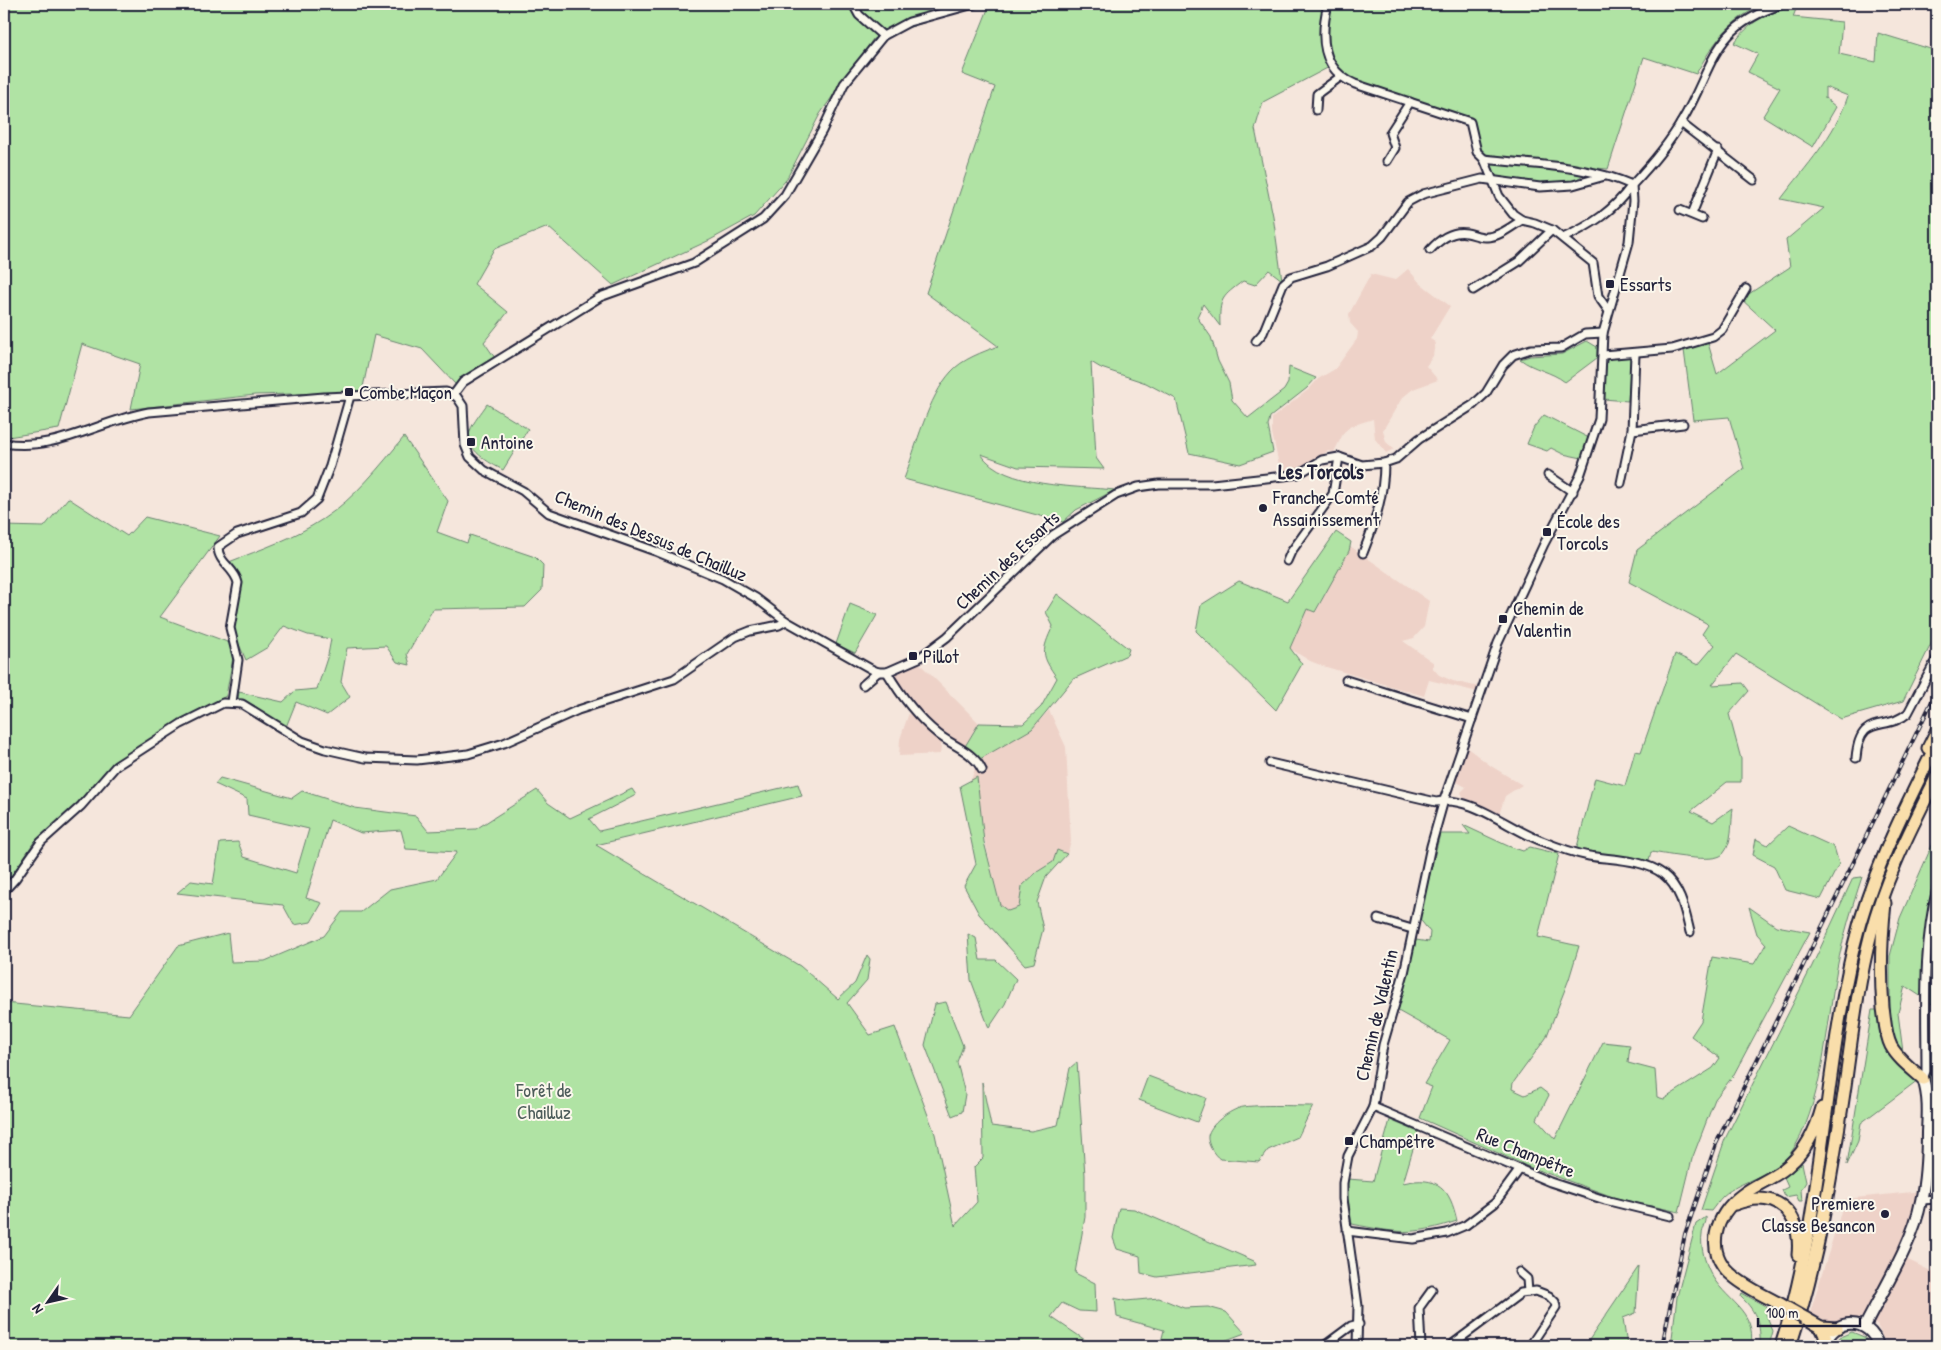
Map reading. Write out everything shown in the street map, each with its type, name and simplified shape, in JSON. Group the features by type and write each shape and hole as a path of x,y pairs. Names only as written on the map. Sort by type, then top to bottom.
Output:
{"highway":[{"path":"1781,1346 1795,1299 1812,1211 1847,979 1858,929 1875,877 1910,798 1937,730"},
{"path":"1910,798 1937,743"},
{"path":"1790,1346 1810,1274 1828,1195 1864,962 1879,906 1887,885 1937,776"},
{"path":"1887,885 1880,962 1886,1030 1890,1045 1898,1056 1925,1075"},
{"path":"1834,1068 1818,1123 1801,1153 1789,1165 1742,1194 1719,1220 1714,1238 1716,1253 1722,1265 1743,1284 1821,1327 1837,1328"},
{"path":"1729,1207 1745,1201 1768,1200 1781,1205 1794,1218 1799,1233 1795,1299"},
{"path":"1821,1327 1826,1343"}],"main road":[{"path":"1865,1326 1900,1257 1917,1218 1922,1200 1927,1153 1928,1102 1925,1075"},
{"path":"1826,1343 1837,1328 1850,1323 1865,1326 1874,1334 1878,1346"}],"street":[{"path":"853,4 859,15 883,36"},
{"path":"4,443 23,445 58,441 112,421 149,412 211,407 216,404 350,396 446,392 454,394 463,382 600,298 694,263 763,219 785,195 822,131 844,84 883,36 909,22 974,4"},
{"path":"1328,4 1324,39 1329,62 1340,77 1467,120 1472,126 1477,152 1484,159 1502,201 1522,220 1552,230 1563,238 1576,252 1593,263 1598,296 1608,310"},
{"path":"1563,238 1596,222 1607,214 1632,185 1681,123 1712,57 1726,37 1741,23 1761,11 1783,4"},
{"path":"1316,110 1317,94 1340,77"},
{"path":"1388,161 1396,148 1390,133 1410,102"},
{"path":"1681,123 1754,180"},
{"path":"1692,214 1718,150"},
{"path":"1484,159 1591,172 1632,185"},
{"path":"1256,341 1263,333 1283,284 1291,277 1327,266 1372,246 1382,237 1408,202 1423,194 1482,179 1540,187 1573,185 1605,176"},
{"name":"Chemin de Valentin","path":"1357,1346 1359,1324 1343,1189 1348,1156 1373,1107 1383,1045 1404,973 1412,929 1444,800 1510,614 1544,544 1573,492 1599,419 1603,333 1608,310 1629,242 1634,200 1632,185"},
{"path":"1680,210 1702,219"},
{"path":"1430,250 1438,241 1451,234 1464,232 1487,237 1499,234 1522,220"},
{"path":"1473,290 1518,262 1552,230"},
{"path":"1603,354 1635,354 1672,349 1713,337 1722,330 1746,289"},
{"path":"1287,561 1291,552 1333,494 1339,457 1362,465 1384,463 1396,458 1419,439 1473,405 1486,393 1503,365 1513,355 1531,349 1561,348 1585,334 1603,333"},
{"path":"1622,484 1632,430 1635,354"},
{"name":"Chemin des Dessus de Chailluz","path":"454,394 463,406 466,451 484,470 523,491 550,513 654,550 723,579 756,598 786,620 878,672 887,672"},
{"path":"232,702 238,660 230,628 238,583 237,576 220,558 218,547 237,534 301,513 317,499 330,466 350,396"},
{"path":"1632,430 1683,424"},
{"name":"Chemin des Essarts","path":"887,672 919,658 947,637 1053,535 1116,494 1138,487 1159,484 1212,484 1298,474 1322,460 1339,457"},
{"path":"1363,553 1374,524 1383,491 1384,463"},
{"path":"1548,475 1573,492"},
{"path":"4,891 15,879 40,842 81,806 116,766 207,709 232,702 242,704 285,732 326,749 366,758 418,760 468,754 504,743 578,710 674,679 735,637 750,631 779,625 786,620"},
{"path":"1856,758 1857,745 1866,729 1873,725 1901,719 1908,713 1937,658"},
{"path":"863,685 878,672"},
{"path":"887,672 899,694 919,718 940,736 972,755 982,770"},
{"path":"1346,680 1472,719"},
{"path":"1270,763 1436,802 1444,800 1469,805 1490,814 1519,833 1542,842 1586,855 1653,868 1663,874 1677,890 1690,932"},
{"path":"1925,1075 1926,978 1930,917 1937,888"},
{"name":"Chemin de Valentin","path":"1378,920 1412,929"},
{"name":"Rue Champêtre","path":"1373,1107 1520,1169 1605,1200 1670,1216"},
{"path":"1347,1231 1413,1239 1447,1233 1466,1225 1495,1203 1520,1169"},
{"path":"1922,1200 1937,1199"},
{"path":"1519,1272 1527,1279 1528,1292"},
{"path":"1421,1346 1419,1308 1432,1290"},
{"path":"1450,1346 1521,1293 1536,1291 1549,1296 1555,1302 1556,1307 1530,1346"},
{"path":"1324,1346 1351,1326 1359,1324"}],"shaded area":[{"path":"1408,269 1420,283 1450,306 1430,339 1435,342 1433,356 1426,366 1438,380 1413,389 1402,398 1383,430 1386,442 1394,449 1386,453 1375,439 1373,419 1351,426 1344,432 1334,452 1328,451 1294,471 1281,474 1272,433 1272,418 1309,389 1318,379 1335,369 1357,339 1358,332 1350,323 1349,314 1371,274 1395,280"},
{"path":"1350,546 1429,601 1424,627 1414,638 1403,641 1434,663 1432,667 1439,675 1453,681 1479,687 1478,692 1429,680 1424,696 1323,666 1310,661 1289,648 1282,627 1307,609 1316,612"},
{"path":"919,663 979,723 964,748 944,736 915,710 892,674"},
{"path":"910,710 942,740 940,754 899,756 900,739"},
{"path":"1049,710 1066,747 1071,842 1067,854 1057,850 1053,862 1037,872 1023,886 1019,907 1008,911 1000,905 971,780 976,766 986,771 980,759 1032,729"},
{"path":"1466,747 1491,766 1522,785 1505,796 1498,818 1465,801 1461,792 1466,787 1455,781"},
{"path":"1922,1191 1900,1256 1937,1274 1937,1346 1887,1346 1877,1325 1859,1318 1831,1323 1810,1313 1845,1199"}],"green space":[{"path":"4,4 982,4 873,39 820,114 786,180 754,216 710,240 613,285 548,227 494,249 474,284 508,312 484,342 495,358 456,385 422,349 374,335 362,392 255,395 131,409 140,364 82,344 59,429 8,437 4,435"},
{"path":"990,4 1766,4 1743,16 1724,32 1696,74 1644,57 1608,169 1595,168 1562,188 1496,183 1480,154 1473,119 1342,76 1333,65 1263,102 1255,129 1273,216 1282,280 1269,270 1255,285 1243,281 1223,299 1220,309 1220,326 1203,304 1197,317 1211,337 1218,361 1229,383 1232,400 1248,418 1284,390 1288,383 1289,367 1316,378 1307,388 1270,417 1268,426 1273,452 1240,464 1189,453 1176,399 1146,383 1101,368 1091,362 1096,458 1104,469 1018,467 981,454 992,465 1006,473 1023,479 1062,486 1115,490 1076,510 1063,522 904,479 929,408 943,382 961,363 998,346 926,293 995,87 962,74"},
{"path":"1798,4 1793,17 1842,22 1839,54 1876,62 1878,33 1937,51 1937,632 1903,701 1841,719 1736,654 1712,685 1743,683 1749,691 1729,714 1741,759 1741,782 1727,782 1691,811 1713,822 1733,808 1729,844 1723,854 1718,857 1700,858 1651,852 1649,861 1576,851 1595,778 1625,786 1635,751 1641,752 1675,654 1698,665 1715,645 1702,634 1708,625 1706,623 1629,582 1637,550 1744,469 1729,417 1693,420 1684,350 1708,343 1717,374 1775,330 1741,299 1790,267 1786,240 1824,208 1781,199 1828,137 1848,96 1825,87 1825,98 1836,107 1813,147 1763,116 1780,88 1748,72 1758,54 1734,43 1756,22 1770,14"},
{"path":"1587,341 1597,347 1597,358 1565,382 1520,359 1530,356 1562,354"},
{"path":"1610,357 1631,357 1628,401 1603,399 1607,360"},
{"path":"487,404 528,429 503,470 479,455 474,450 469,438 471,428"},
{"path":"1544,415 1589,438 1582,458 1563,454 1551,448 1547,451 1527,444 1534,427"},
{"path":"404,437 448,501 437,532 467,543 470,535 535,557 543,565 542,590 525,607 433,609 407,654 410,665 397,662 386,646 347,648 341,682 350,697 327,715 296,702 286,727 253,705 238,699 239,692 283,702 295,691 317,689 331,639 308,635 284,626 268,647 246,660 232,629 242,580 229,562 289,538 335,511 376,470"},
{"path":"68,498 127,536 145,517 220,536 160,617 230,643 234,652 226,696 110,766 67,814 34,842 4,887 4,526 44,527"},
{"path":"1336,532 1351,542 1349,551 1315,612 1307,609 1290,648 1302,664 1276,710 1196,631 1201,605 1239,581 1288,601"},
{"path":"1057,594 1129,649 1127,655 1073,679 1032,729 980,759 964,748 979,723 1023,724 1041,707 1057,678 1048,664 1044,653 1046,642 1053,626 1046,612"},
{"path":"850,604 877,615 855,653 836,644"},
{"path":"977,777 984,842 1000,905 1008,911 1019,907 1022,886 1037,872 1053,862 1057,850 1067,854 1046,877 1037,902 1043,929 1034,963 1025,965 979,914 964,886 976,864 960,786"},
{"name":"Forêt de Chailluz","path":"220,778 292,798 302,791 355,808 416,816 428,831 476,829 537,790 548,803 570,818 632,789 636,795 589,819 599,831 798,784 802,796 596,845 800,966 838,999 855,983 867,955 870,959 867,980 847,1003 870,1035 895,1027 935,1134 955,1226 977,1202 974,1167 983,1158 982,1082 991,1126 1031,1131 1058,1125 1070,1068 1077,1062 1085,1175 1085,1217 1075,1273 1095,1283 1096,1312 1079,1311 1062,1303 1051,1317 1088,1342 1088,1346 4,1346 4,1003 129,1015 178,946 228,933 231,962 265,961 324,936 342,912 361,912 390,889 437,879 457,852 406,849 401,830 361,833 330,820 306,898 322,903 311,922 294,925 283,905 177,893 191,881 213,884 220,843 238,842 244,857 296,873 309,829 248,815 247,799 215,784"},
{"path":"1463,825 1523,851 1530,847 1559,854 1538,937 1579,946 1569,979 1546,1038 1513,1083 1512,1089 1525,1095 1540,1088 1549,1095 1537,1119 1555,1139 1603,1042 1630,1045 1628,1063 1655,1070 1657,1097 1664,1099 1713,1068 1720,1058 1691,1036 1701,1021 1712,957 1754,964 1766,944 1757,934 1749,907 1776,926 1810,932 1733,1076 1715,1099 1692,1159 1679,1212 1616,1198 1527,1166 1420,1118 1432,1087 1424,1084 1450,1040 1398,1011 1416,940 1429,942 1430,932 1419,918 1440,834 1470,834"},
{"path":"1788,826 1834,847 1839,864 1821,899 1785,890 1774,866 1753,855 1756,839 1768,845"},
{"path":"1937,834 1937,1007 1905,986 1898,1013 1903,1052 1896,1044 1890,1025 1890,956 1900,918"},
{"path":"1862,877 1839,956 1822,1065 1801,1136 1790,1154 1776,1167 1731,1190 1723,1196 1711,1211 1701,1210 1725,1139 1812,966 1853,878"},
{"path":"968,934 976,938 980,960 996,960 1016,979 1005,1004 989,1028 971,980"},
{"path":"946,1002 963,1046 957,1062 965,1094 962,1112 952,1116 925,1045 935,1004"},
{"path":"1937,1007 1937,1127 1931,1126 1927,1083 1932,1068"},
{"path":"1872,1010 1878,1010 1884,1040 1918,1080 1861,1123 1858,1141 1847,1165"},
{"path":"1148,1076 1206,1098 1197,1122 1139,1100"},
{"path":"1313,1106 1298,1137 1268,1150 1259,1162 1220,1159 1210,1146 1208,1136 1212,1127 1225,1115 1239,1108"},
{"path":"1390,1120 1418,1132 1403,1183 1425,1181 1440,1187 1451,1200 1457,1221 1428,1229 1405,1232 1352,1224 1347,1192 1348,1179 1373,1181"},
{"path":"1802,1163 1806,1182 1801,1190 1802,1201 1799,1201 1796,1195 1785,1197 1782,1190 1788,1187 1784,1178"},
{"path":"1119,1208 1134,1209 1254,1261 1256,1265 1157,1277 1141,1273 1140,1256 1117,1249 1113,1238"},
{"path":"1706,1217 1702,1233 1702,1249 1706,1264 1716,1282 1738,1306 1749,1323 1752,1333 1751,1346 1671,1346 1677,1297 1696,1224"},
{"path":"1639,1266 1636,1313 1623,1318 1627,1346 1585,1346"},
{"path":"1742,1293 1767,1307 1766,1314 1773,1331 1769,1346 1760,1346 1760,1332 1757,1319 1751,1308 1741,1297"},
{"path":"1115,1298 1126,1301 1159,1298 1184,1308 1208,1307 1226,1312 1245,1333 1213,1345 1197,1343 1196,1346 1160,1346 1164,1330 1117,1317"},
{"path":"1852,1332 1864,1337 1870,1346 1834,1346 1840,1337"}],"railway":[{"path":"1662,1346 1685,1234 1716,1144 1937,691"}],"place":[{"name":"Essarts","path":"1610,284"},
{"name":"Combe Maçon","path":"349,392"},
{"name":"Antoine","path":"471,442"},
{"name":"Franche-Comté Assainissement","path":"1263,508"},
{"name":"École des Torcols","path":"1547,532"},
{"name":"Chemin de Valentin","path":"1503,619"},
{"name":"Pillot","path":"913,656"},
{"name":"Champêtre","path":"1349,1141"},
{"name":"Premiere Classe Besancon","path":"1885,1214"}],"district":[{"name":"Les Torcols","path":"1321,471"}]}
